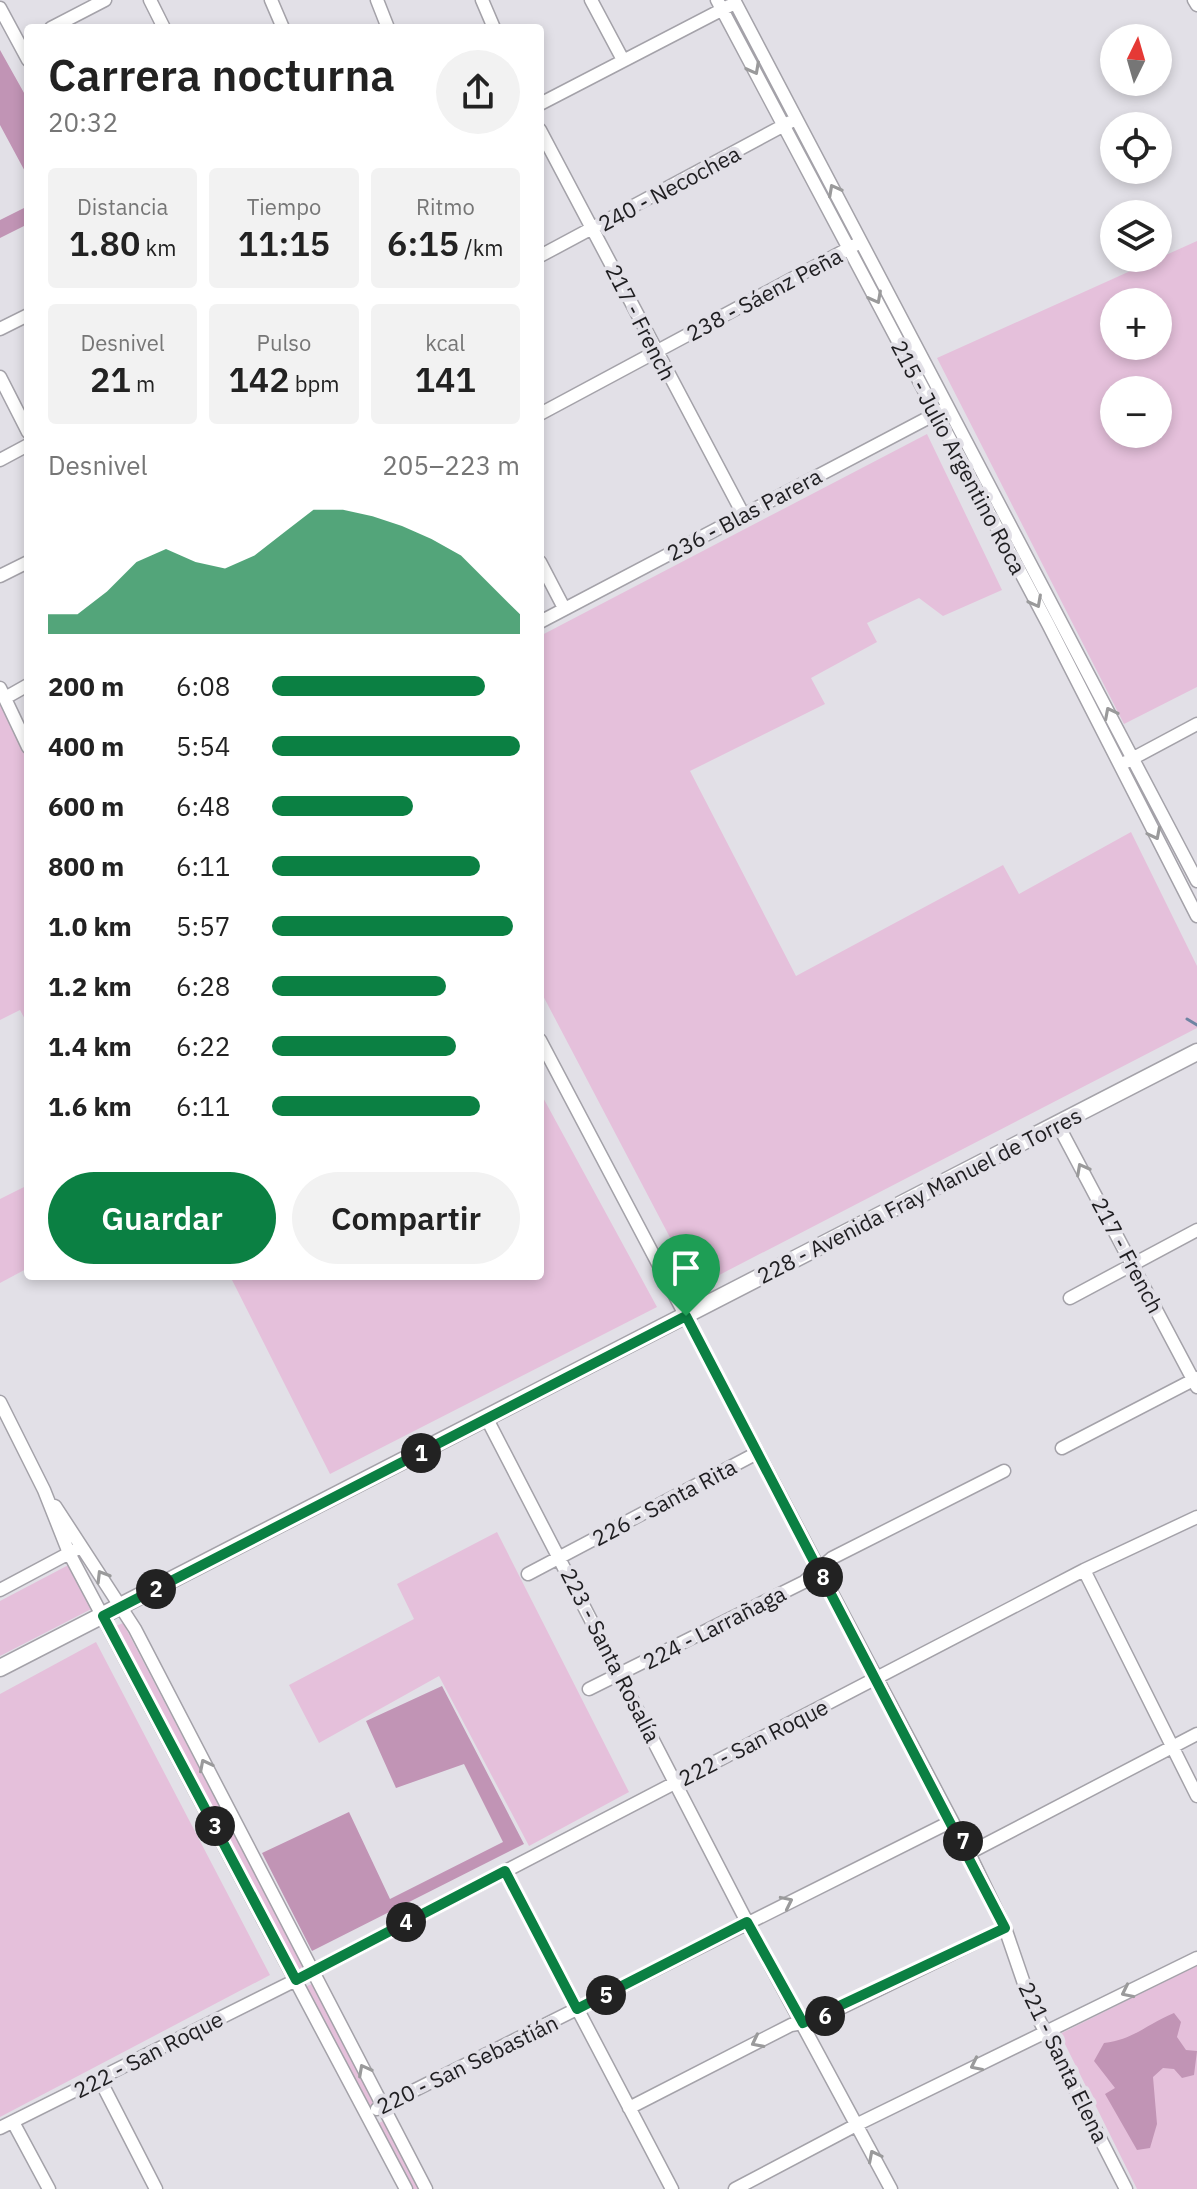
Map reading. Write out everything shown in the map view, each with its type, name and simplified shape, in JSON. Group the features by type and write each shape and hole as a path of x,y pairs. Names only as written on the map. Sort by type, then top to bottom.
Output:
{"main road":[{"name":"228 - Avenida Fray Manuel de Torres","path":"0,1668 1197,1052"}],"street":[{"path":"59,24 105,0"},
{"path":"150,0 162,24"},
{"path":"271,0 281,24"},
{"path":"377,0 386,24"},
{"path":"482,0 492,24"},
{"path":"591,0 623,60"},
{"path":"544,102 719,5 735,2"},
{"name":"215 - Julio Argentino Roca","path":"735,2 796,119 936,413 1197,916"},
{"name":"215 - Julio Argentino Roca","path":"719,5 784,126 950,408 1197,881"},
{"path":"0,8 24,43"},
{"name":"240 - Necochea","path":"544,254 796,119"},
{"name":"217 - French","path":"544,137 743,514"},
{"name":"238 - Sáenz Peña","path":"544,412 855,245"},
{"path":"0,329 24,317"},
{"path":"0,377 24,424"},
{"name":"236 - Blas Parera","path":"544,620 950,408"},
{"path":"0,460 24,447"},
{"path":"0,576 24,564"},
{"path":"544,570 564,608"},
{"path":"24,686 2,693 24,739"},
{"path":"1119,766 1197,724"},
{"name":"221 - Santa Elena","path":"544,1048 969,1853 1005,1928 1031,2004 1126,2189"},
{"name":"217 - French","path":"1057,1123 1196,1381"},
{"path":"1070,1298 1197,1230"},
{"path":"1062,1448 1196,1381"},
{"path":"0,1402 44,1490 69,1553 406,2189"},
{"name":"223 - Santa Rosalía","path":"487,1419 747,1922 891,2189"},
{"name":"226 - Santa Rita","path":"528,1574 757,1453"},
{"name":"224 - Larrañaga","path":"589,1689 804,1582 832,1558 1004,1471"},
{"path":"44,1490 84,1545 121,1606 426,2189"},
{"name":"222 - San Roque","path":"0,2128 296,1980 1084,1570 1197,1517"},
{"path":"0,1590 84,1545"},
{"path":"1084,1570 1197,1796"},
{"path":"969,1853 1197,1734"},
{"name":"220 - San Sebastián","path":"367,2114 952,1821"},
{"path":"505,1871 672,2189"},
{"path":"629,2108 791,2025 803,2023 1005,1928"},
{"path":"735,2189 858,2124 1197,1958"},
{"path":"99,2078 156,2189"},
{"path":"13,2122 49,2189"}],"shaded area":[{"path":"0,50 24,93 24,170 0,125"},
{"path":"24,208 24,226 0,238 0,220"},
{"path":"1197,241 1197,687 1124,724 937,358 1128,272 1172,272 1172,252"},
{"path":"927,434 1002,590 943,616 919,598 867,623 877,642 811,678 825,704 690,771 796,976 1003,865 1019,894 1131,832 1197,966 1197,1028 696,1287 544,998 544,634"},
{"path":"0,696 24,743 24,1018 20,1010 0,1020"},
{"path":"544,1099 657,1307 330,1474 232,1280 544,1280"},
{"path":"24,1187 24,1270 0,1283 0,1199"},
{"path":"497,1532 629,1792 529,1846 439,1676 319,1743 289,1685 414,1619 397,1584"},
{"path":"78,1560 101,1604 0,1656 0,1601"},
{"path":"123,1623 303,1966 297,1971 116,1626"},
{"path":"96,1642 270,1975 0,2117 0,1694"},
{"path":"442,1686 524,1844 312,1951 262,1853 349,1812 390,1899 503,1842 464,1764 396,1788 366,1721"},
{"path":"1197,1965 1197,2189 1137,2189 1060,2034"},
{"path":"314,1983 376,2103 367,2107 305,1987"},
{"path":"1174,2013 1181,2022 1177,2037 1186,2050 1197,2051 1194,2075 1182,2078 1174,2069 1163,2068 1153,2077 1157,2124 1150,2148 1137,2150 1105,2094 1115,2088 1094,2061 1104,2043 1132,2035"},
{"path":"385,2120 422,2189 411,2189 377,2124"}],"waterway":[{"path":"1187,1019 1197,1025"}],"route":[{"path":"686,1316 969,1853 1005,1928 814,2021 803,2023 747,1922 577,2009 505,1871 296,1980 103,1616 686,1316"}]}
